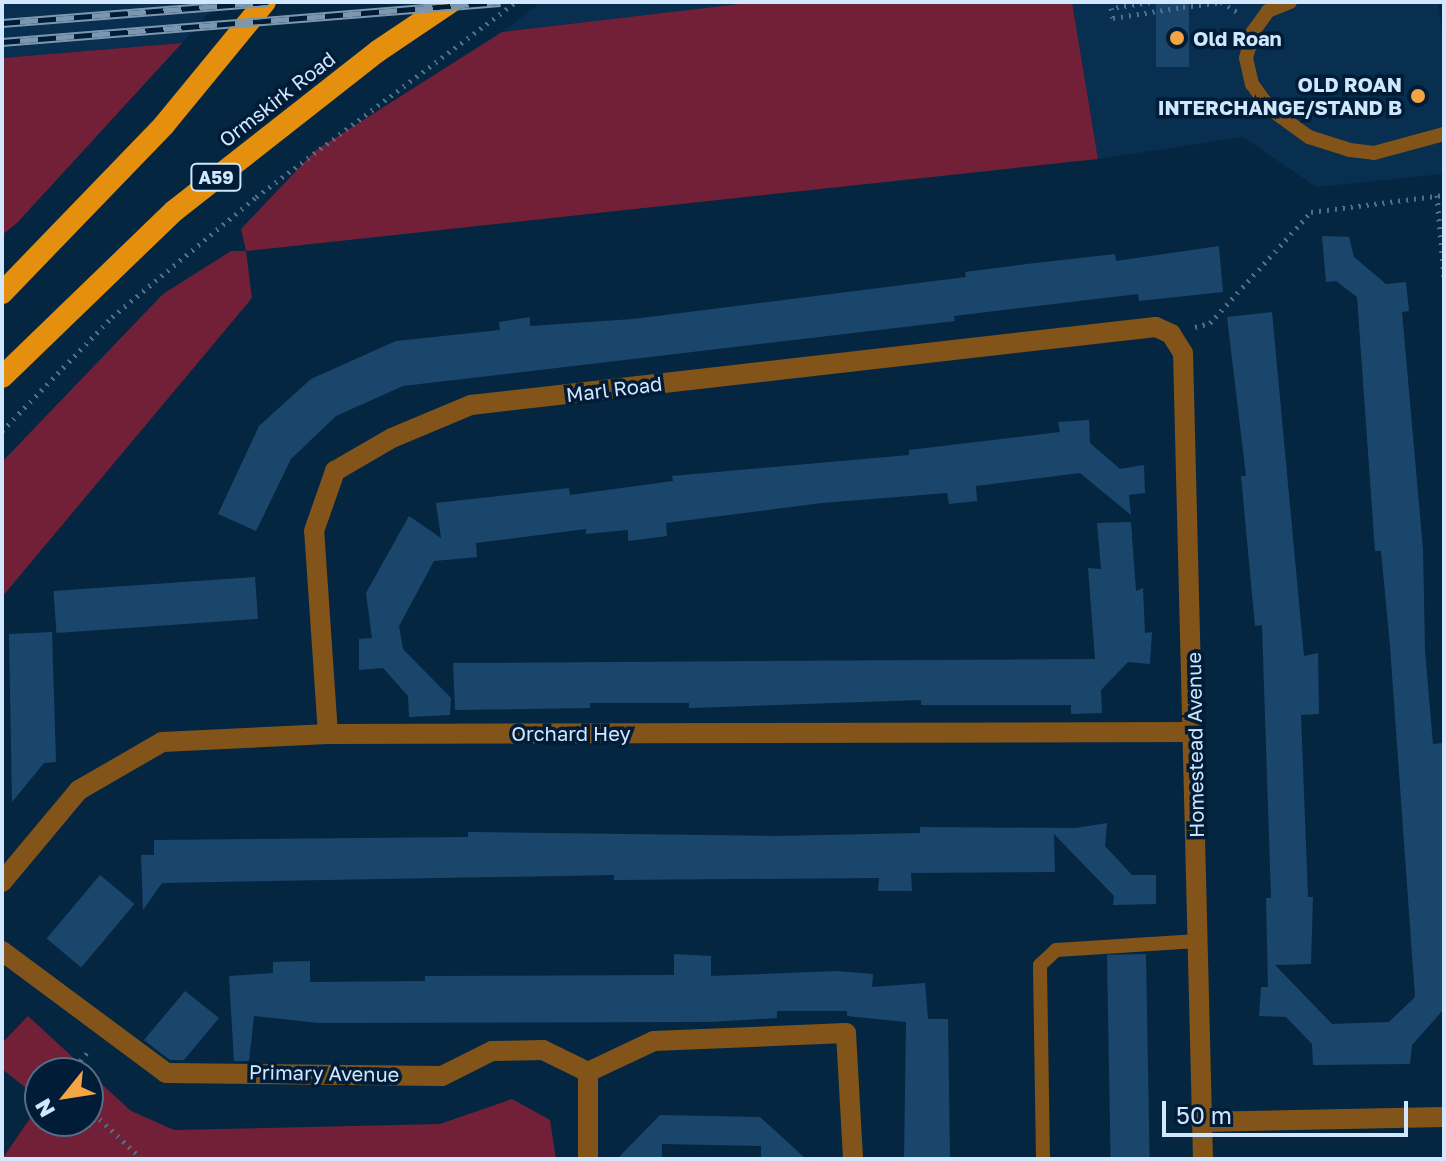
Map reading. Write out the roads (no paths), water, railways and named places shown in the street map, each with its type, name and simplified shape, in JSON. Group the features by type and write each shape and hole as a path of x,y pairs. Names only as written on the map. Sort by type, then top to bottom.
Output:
{"highway":[{"path":"2,293 164,125 265,2"},
{"name":"Ormskirk Road","path":"2,377 174,211 378,51 451,2"}],"street":[{"name":"Marl Road","path":"328,734 314,531 335,471 392,438 471,405 1156,327 1171,334"},
{"name":"Homestead Avenue","path":"1171,334 1183,353 1195,732 1203,1159"},
{"name":"Orchard Hey","path":"2,882 79,790 162,742 328,734 1195,732"},
{"name":"Primary Avenue","path":"2,951 166,1073 442,1076 492,1051 543,1050 588,1072"},
{"path":"588,1159 588,1072 654,1041 846,1033 853,1159"},
{"path":"1201,1122 1444,1117"}],"lane":[{"path":"1290,2 1268,11 1258,26 1246,58 1252,84 1270,109 1309,137 1374,153 1444,134"},
{"path":"1043,1159 1040,965 1056,950 1198,941"}],"railway":[{"path":"2,23 268,2"},
{"path":"2,42 500,2"}],"place":[{"name":"Old Roan","path":"1177,38"},
{"name":"OLD ROAN INTERCHANGE/STAND B","path":"1418,96"}]}
